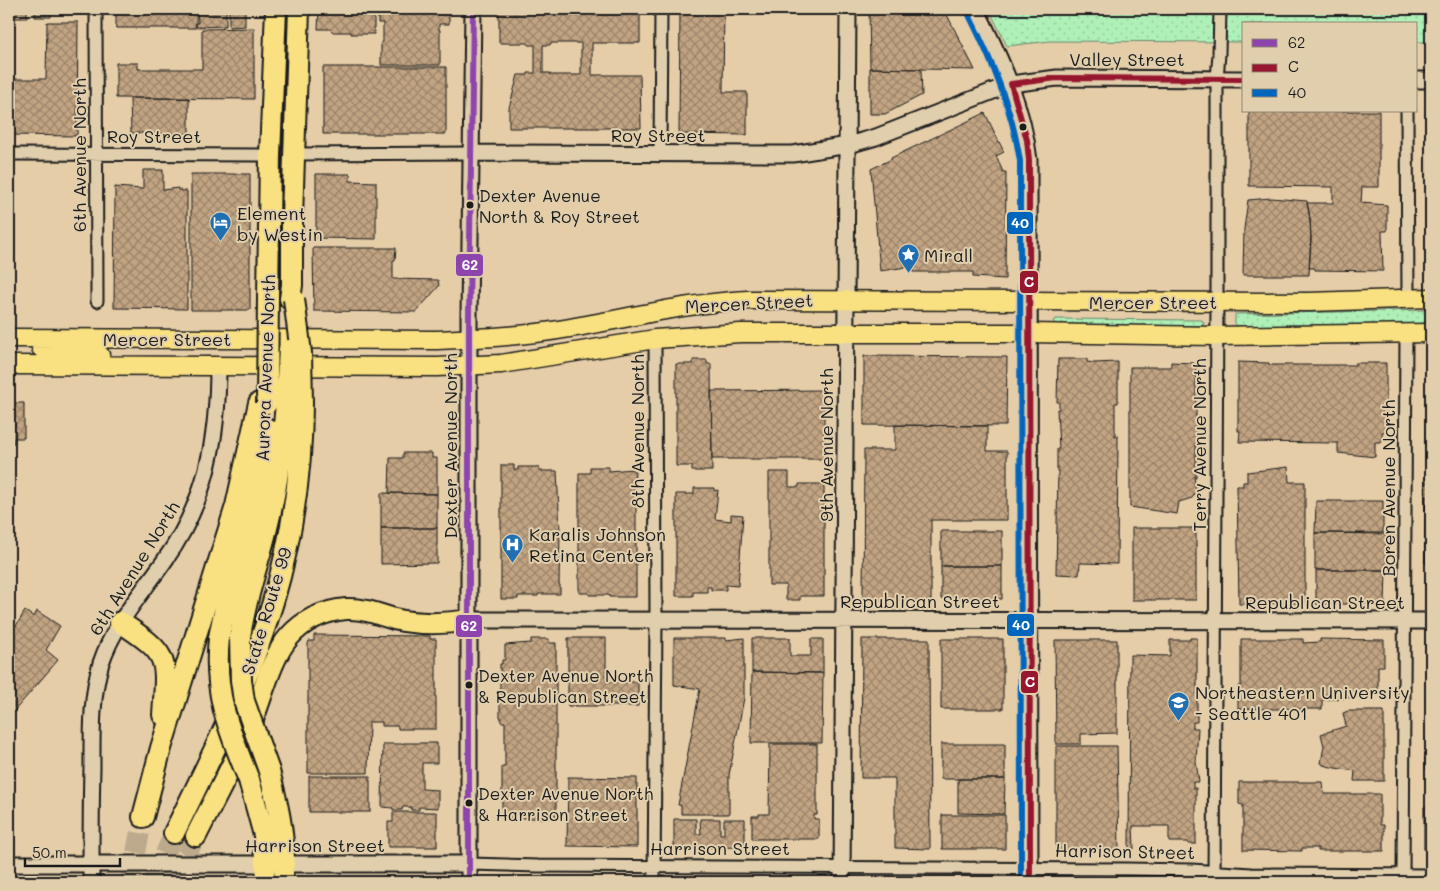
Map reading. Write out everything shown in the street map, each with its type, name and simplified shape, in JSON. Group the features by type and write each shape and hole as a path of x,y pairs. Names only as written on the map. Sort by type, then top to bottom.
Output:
{"highway":[{"name":"Aurora Avenue North","path":"267,354 270,155 276,9"},
{"name":"Aurora Avenue North","path":"275,873 283,834 269,771 244,701 240,680 240,636 247,599 276,488 279,403 292,294 299,9"},
{"name":"State Route 99","path":"174,833 210,761 256,652 273,602 286,551 300,454 279,403 267,354"},
{"name":"Aurora Avenue North","path":"275,873 249,780 234,745 222,708 217,674 219,638 230,583 254,504 265,440 279,403"},
{"name":"State Route 99","path":"143,817 161,748 236,506 279,403"},
{"path":"196,836 249,729 275,659 285,642 299,627 322,614 349,609 362,609 412,622 441,624 470,620"},
{"path":"120,622 152,644 163,660 166,679 161,748"}],"main road":[{"name":"Dexter Avenue North","path":"469,882 469,339 473,9"},
{"name":"9th Avenue North","path":"842,875 848,9"},
{"path":"976,9 1011,84 1027,140 1029,160 1030,875"},
{"name":"Valley Street","path":"1011,84 1057,78 1242,79"},
{"path":"1418,80 1431,80"},
{"name":"Roy Street","path":"471,153 793,154 848,145 876,137 1011,84"},
{"name":"Mercer Street","path":"9,339 469,339 569,328 703,303 747,300 1309,302 1431,298"},
{"name":"Mercer Street","path":"9,365 469,366 542,358 654,339 740,332 1217,336 1431,333"},
{"path":"9,339 36,347 96,355 212,357 218,366"},
{"name":"6th Avenue North","path":"91,882 92,720 101,664 107,647 120,622 174,547 197,501 210,459 216,429 218,366"},
{"name":"Republican Street","path":"470,620 1431,621"},
{"name":"Harrison Street","path":"9,864 91,863 275,873 469,864"}],"street":[{"name":"6th Avenue North","path":"96,9 97,301"},
{"path":"660,153 661,9"},
{"name":"Terry Avenue North","path":"1214,877 1217,79 1220,9"},
{"path":"1407,112 1408,299"},
{"name":"Roy Street","path":"294,154 471,153"},
{"name":"Roy Street","path":"9,154 270,155"},
{"name":"Boren Avenue North","path":"1403,878 1406,333"},
{"name":"8th Avenue North","path":"654,339 656,620 654,882"},
{"name":"Harrison Street","path":"469,864 654,866 842,875 1214,877 1251,874 1403,878 1431,875"}],"green space":[{"path":"989,9 1431,9 1431,42 1418,42 1418,22 1242,22 1242,42 1050,41 1007,46"},
{"path":"1431,310 1431,324 1235,326 1235,314"},
{"path":"1056,319 1202,320 1204,323 1202,326 1056,325 1053,321"}],"building":[{"path":"11,9 27,9 27,18 11,18"},
{"path":"35,9 51,9 51,17 35,17"},
{"path":"54,9 78,9 78,12 54,12"},
{"path":"116,9 196,9 196,28 116,28"},
{"path":"197,9 245,9 245,26 229,27 229,11 226,11 226,26 196,27 196,23 198,23"},
{"path":"319,9 374,9 374,34 351,34 351,32 333,32 330,29 318,29"},
{"path":"378,9 449,9 449,24 439,24 440,65 381,65 383,23 378,23"},
{"path":"499,9 640,9 640,43 592,43 592,75 640,75 641,128 509,128 509,108 518,75 535,73 535,45 528,45 528,43 499,43","holes":["550,43 581,43 581,75 550,75 550,73 543,73 543,45 550,45"]},
{"path":"680,9 724,9 723,92 747,92 747,135 679,134"},
{"path":"869,9 944,9 975,70 870,68"},
{"path":"47,22 78,22 77,136 9,135 9,79 46,79"},
{"path":"254,28 254,99 116,98 116,63 138,63 138,69 202,69 202,29"},
{"path":"323,67 446,67 446,134 323,134"},
{"path":"870,68 921,69 922,95 885,114 870,114"},
{"path":"130,98 189,98 189,134 131,133"},
{"path":"1430,110 1431,274 1428,274"},
{"path":"1249,112 1379,112 1379,187 1362,187 1361,203 1387,205 1387,231 1382,231 1383,271 1315,270 1315,268 1309,268 1311,239 1307,203 1333,203 1333,187 1249,186"},
{"path":"985,113 1004,152 996,156 1003,172 1006,172 1005,279 973,277 973,272 913,272 913,266 880,271 871,169"},
{"path":"143,170 163,170 163,190 178,188 181,191 187,191 187,309 114,308 115,187 143,189"},
{"name":"Element by Westin","path":"191,174 250,174 250,310 191,310"},
{"path":"316,174 350,174 350,181 376,182 376,239 316,238"},
{"path":"1271,198 1307,201 1311,239 1309,275 1243,275 1244,229 1248,200"},
{"path":"313,248 396,248 395,260 393,260 393,279 438,280 439,286 416,312 314,311"},
{"path":"864,356 1007,357 1006,426 864,425"},
{"path":"1058,359 1087,359 1087,362 1094,363 1118,362 1118,403 1115,403 1115,436 1118,436 1117,564 1080,563 1079,575 1056,574 1057,449 1059,449 1057,409 1059,409 1059,402 1057,402"},
{"path":"693,360 707,360 707,364 711,364 712,471 692,471 692,466 676,466 676,364 693,364"},
{"path":"1171,362 1194,363 1194,366 1196,366 1196,477 1194,477 1196,492 1192,498 1179,502 1177,514 1130,507 1130,367 1171,367"},
{"path":"1238,362 1269,363 1269,365 1386,363 1386,432 1382,432 1382,442 1375,442 1375,457 1338,453 1338,443 1239,442"},
{"path":"1427,386 1431,386 1431,439 1426,439"},
{"path":"824,390 824,459 712,459 711,391"},
{"path":"9,403 24,403 24,438 14,438 14,443 9,443"},
{"path":"895,425 987,426 987,451 1007,451 1007,520 931,520 931,601 863,600 864,450 895,450"},
{"path":"403,453 432,453 432,458 437,458 437,494 389,493 390,458 403,458"},
{"path":"501,465 514,465 514,470 518,470 518,467 539,467 539,471 557,471 560,531 560,594 538,594 538,596 518,596 518,599 501,599"},
{"path":"590,467 609,467 609,471 633,469 635,471 636,597 609,597 609,595 579,593 579,473 590,473"},
{"path":"1288,467 1289,482 1305,482 1305,603 1239,604 1237,486 1243,486 1243,482 1247,482 1247,472"},
{"path":"769,472 789,472 789,487 799,487 799,484 824,484 824,596 800,596 800,600 786,600 786,585 769,585"},
{"path":"1426,473 1431,473 1431,563 1425,563"},
{"path":"694,488 714,488 714,491 718,490 715,519 731,521 731,514 743,515 738,586 726,585 726,590 711,590 711,587 707,587 707,592 693,592 693,596 676,596 676,494 694,494"},
{"path":"381,493 437,494 437,528 381,528"},
{"path":"1316,501 1383,501 1383,533 1315,533"},
{"path":"381,528 437,528 437,563 381,564"},
{"path":"1132,528 1196,528 1196,600 1132,600"},
{"path":"941,531 1002,531 1002,566 941,566"},
{"path":"1315,533 1386,534 1386,570 1315,570"},
{"path":"941,566 1002,566 1002,599 941,599"},
{"path":"1316,570 1386,570 1385,604 1316,604"},
{"path":"25,611 34,617 37,611 60,626 46,650 58,660 9,717 9,624 11,621 16,626"},
{"path":"314,635 430,636 430,639 436,639 436,729 398,729 398,726 382,726 382,722 369,722 368,773 308,773 308,644 309,641 314,641"},
{"path":"568,638 606,638 606,682 638,682 638,706 568,706"},
{"path":"674,638 726,638 726,640 744,638 744,698 729,775 729,814 681,814 681,805 678,805 700,689 674,685"},
{"path":"752,638 790,638 790,656 811,656 811,639 823,639 823,673 752,672"},
{"path":"1190,638 1197,638 1197,722 1193,722 1193,728 1198,728 1196,762 1199,782 1193,782 1193,788 1196,788 1196,844 1169,842 1169,826 1133,826 1134,849 1129,849 1130,655 1170,656 1170,640 1190,640"},
{"path":"531,639 549,639 549,643 556,643 556,818 502,818 502,767 505,767 505,722 501,722 500,717 500,664 502,664 502,660 505,660 505,645 531,643"},
{"path":"862,639 929,639 930,849 895,848 895,778 861,778"},
{"path":"941,639 1003,639 1003,709 941,709"},
{"path":"1241,639 1303,639 1303,643 1320,642 1320,639 1384,640 1384,666 1378,666 1378,695 1322,700 1322,709 1238,709 1238,686 1241,686"},
{"path":"1055,640 1117,640 1117,733 1081,734 1081,744 1056,744"},
{"path":"1426,643 1431,643 1431,770 1426,770 1425,758 1429,758 1426,737 1429,737 1426,716 1429,716 1426,696 1429,696 1429,688 1426,675 1429,675"},
{"path":"752,672 823,673 822,743 751,743"},
{"path":"1348,711 1384,711 1384,781 1354,781 1355,771 1335,768 1321,763 1324,746 1321,734 1346,726 1343,713"},
{"path":"437,743 437,763 422,763 422,789 438,790 438,808 419,807 419,810 411,810 411,807 403,807 402,810 393,810 393,808 382,807 383,744"},
{"path":"770,744 817,744 817,815 814,815 814,819 819,819 819,839 752,839 752,816 769,814"},
{"path":"941,744 1005,744 1005,779 941,779"},
{"path":"1056,746 1117,746 1119,850 1056,850"},
{"path":"309,776 370,776 370,812 309,812"},
{"path":"568,777 637,778 637,847 567,846"},
{"path":"958,779 1005,779 1004,814 958,813"},
{"path":"1239,782 1323,782 1324,794 1380,794 1380,825 1384,825 1384,851 1318,851 1318,848 1302,848 1302,851 1243,850 1243,805 1239,804"},
{"path":"1424,807 1431,807 1431,849 1424,849"},
{"path":"393,812 437,813 437,847 388,847 388,822 393,822"},
{"path":"942,815 1005,815 1005,849 942,849"},
{"path":"674,819 696,819 696,834 701,834 700,819 720,819 720,834 724,834 724,819 745,819 745,847 674,848"}],"tunnel":[{"path":"130,882 143,817"},
{"path":"153,882 174,833"},
{"path":"173,882 196,836"}],"transit line":[{"name":"62","path":"469,882 469,316 473,9"},
{"name":"40","path":"968,13 1000,85 1012,122 1020,161 1021,882"},
{"name":"C","path":"1011,84 1057,78 1242,79"},
{"name":"C","path":"1011,84 1027,140 1029,160 1030,882"}],"place":[{"name":"Dexter Avenue North & Roy Street","path":"470,205"},
{"name":"Element by Westin","path":"221,242"},
{"name":"Mirall","path":"908,274"},
{"name":"Karalis Johnson Retina Center","path":"513,563"},
{"name":"Dexter Avenue North & Republican Street","path":"469,685"},
{"name":"Northeastern University - Seattle 401","path":"1179,721"},
{"name":"Dexter Avenue North & Harrison Street","path":"469,803"}]}
